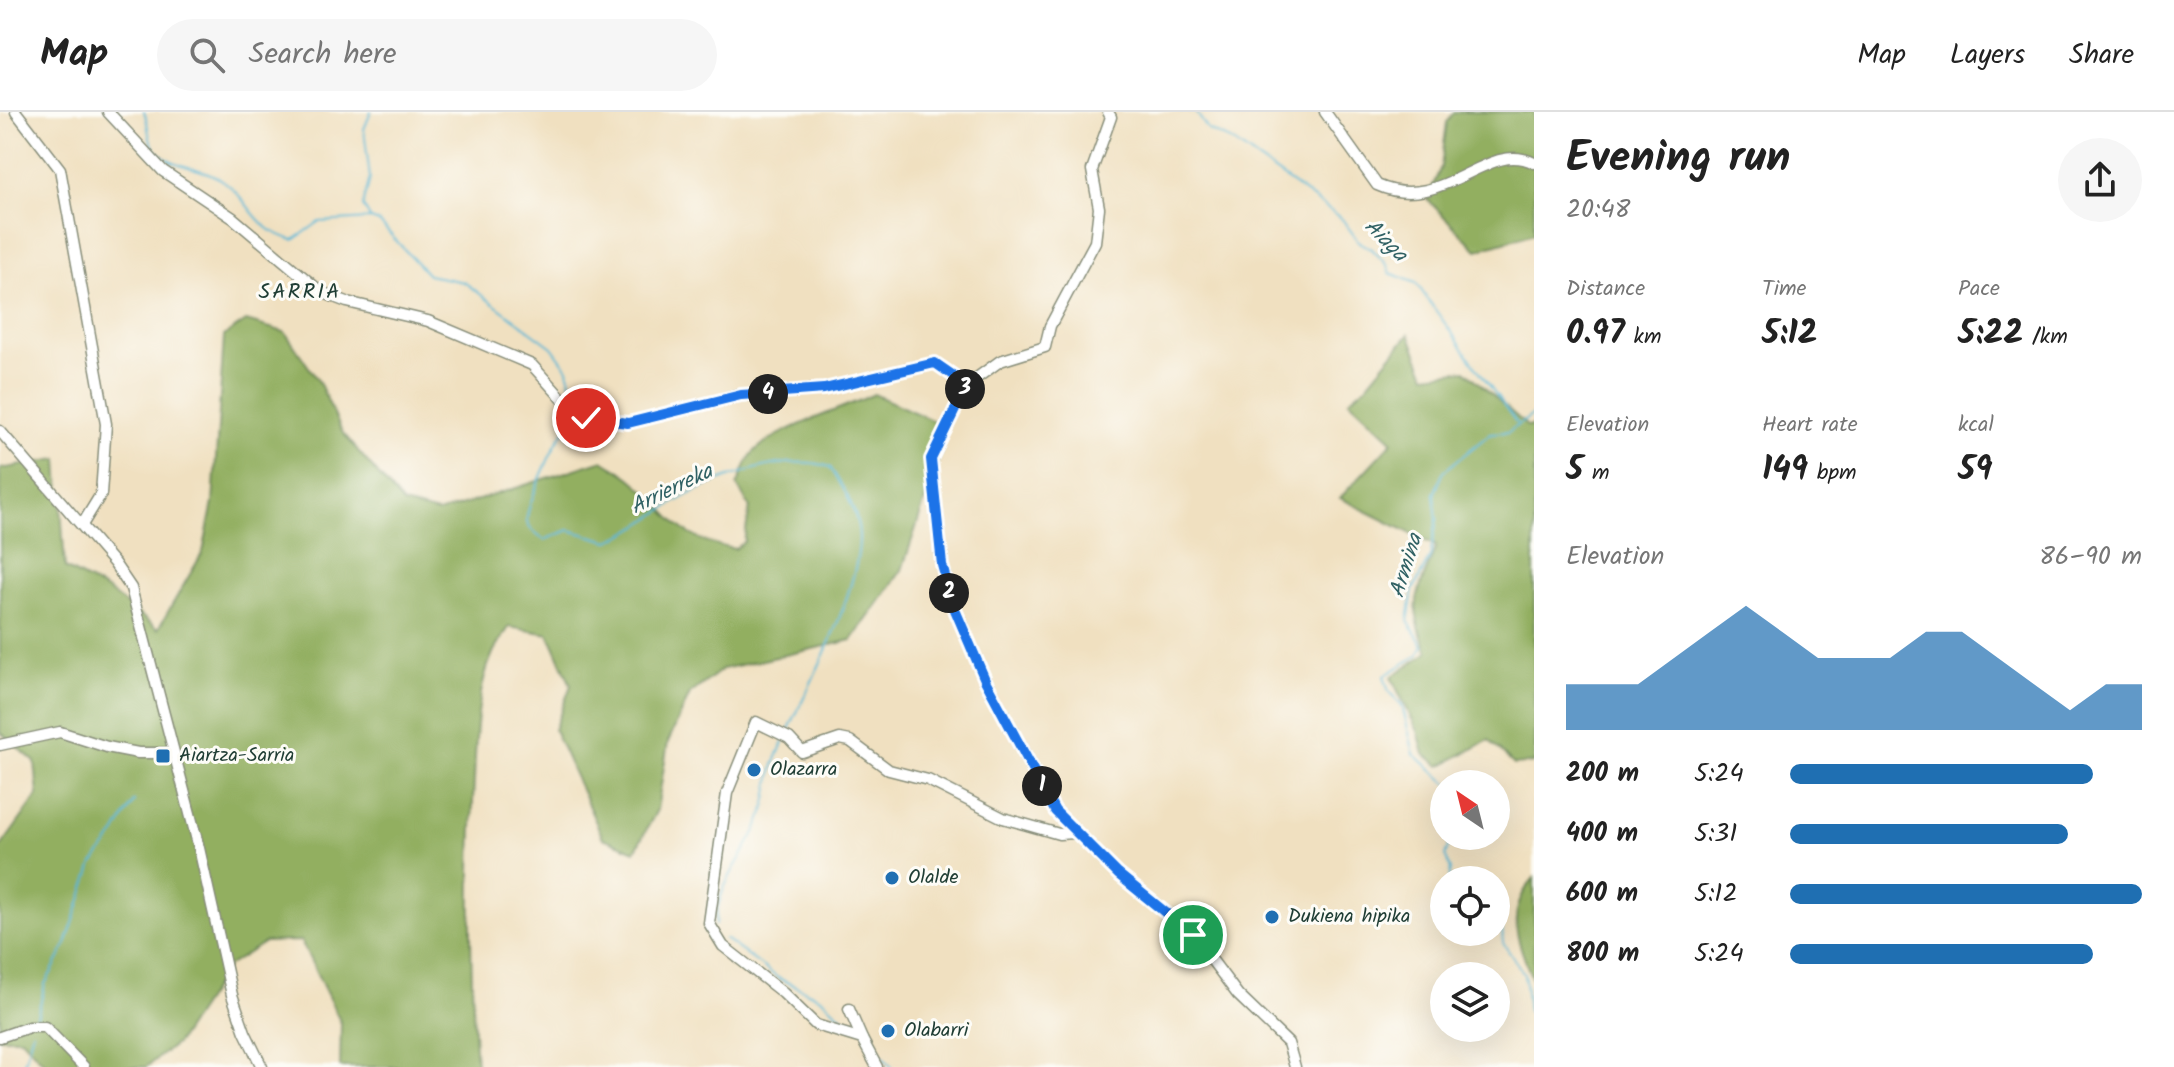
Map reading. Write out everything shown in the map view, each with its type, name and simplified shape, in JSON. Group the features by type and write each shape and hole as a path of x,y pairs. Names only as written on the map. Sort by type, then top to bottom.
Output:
{"street":[{"path":"16,112 60,169 106,424 101,494 82,525"},
{"path":"108,112 163,171 233,218 321,292 347,302 428,321 532,365 566,403 599,422 628,423 741,395 809,392 904,373 935,363 967,385"},
{"path":"1108,112 1111,117 1092,170 1099,208 1095,242 1050,326 1045,347 1000,361 967,385 931,459 944,577 986,682 1048,799 1074,833 1181,923 1249,1007 1288,1043 1295,1067"},
{"path":"1325,112 1377,185 1390,191 1429,192 1499,159 1522,157 1534,163"},
{"path":"0,431 82,525 131,588 232,995 262,1067"},
{"path":"862,1039 809,1020 783,993 723,946 709,923 718,837 731,781 756,722 785,736 802,752 840,739 850,741 889,770 928,780 1014,822 1059,834 1074,833"},
{"path":"0,745 60,732 122,750 173,753"},
{"path":"849,1009 877,1067"},
{"path":"0,1037 29,1027 45,1027 84,1067"}],"green space":[{"path":"1454,112 1534,112 1534,233 1477,250 1427,199 1441,167 1447,122"},
{"path":"246,321 285,332 319,382 342,432 403,504 438,513 603,460 634,481 687,532 699,539 735,549 744,542 750,507 737,486 750,457 772,439 874,394 936,422 942,449 902,570 852,640 723,669 690,694 668,742 657,810 635,851 603,838 554,730 571,685 549,634 509,627 487,667 476,732 471,959 476,1067 340,1067 341,1023 301,941 265,942 228,966 177,1043 146,1067 48,1067 21,1038 0,1038 0,848 38,795 35,762 0,732 0,469 58,459 65,568 107,590 158,629 203,552 213,503 224,336"},
{"path":"1409,334 1426,375 1465,370 1528,427 1534,425 1534,763 1514,765 1489,740 1440,766 1424,754 1418,731 1391,677 1428,652 1416,609 1420,587 1436,546 1340,498 1393,441 1349,400 1366,386"},
{"path":"1534,878 1534,985 1520,944 1516,918 1518,905"}],"waterway":[{"name":"Arrierreka","path":"144,112 150,138 158,152 173,162 209,173 225,182 262,223 281,236 294,240 319,222 371,219 379,222 428,275 464,282 552,347 568,369 573,403"},
{"path":"370,218 363,206 370,178 364,129 371,112"},
{"name":"Aiaga","path":"1196,112 1208,130 1232,141 1342,219 1359,242 1372,249 1387,265 1390,273 1416,283 1518,425"},
{"name":"Arrierreka","path":"570,412 566,430 549,459 528,514 529,527 544,540 569,530 609,541 674,503 729,477 771,465 811,463 830,467 856,517 859,535 857,556 852,581 832,636 787,733"},
{"name":"Armina","path":"1432,770 1414,754 1402,705 1389,692 1384,676 1418,655 1423,646 1408,621 1413,590 1430,557 1437,519 1434,494 1444,471 1491,433 1508,432 1534,414"},
{"name":"Arrierreka","path":"716,925 721,895 762,817 773,768 784,739"},
{"path":"36,1021 45,984 65,947 93,864 134,801"},
{"name":"Armina","path":"1447,850 1445,856 1450,866"},
{"name":"Arrierreka","path":"725,939 778,978 821,998 851,1025"},
{"name":"Armina","path":"1505,946 1524,974 1528,1012 1534,1015"},
{"path":"23,1067 33,1031"},
{"name":"Arrierreka","path":"868,1040 892,1067"}],"place":[{"name":"Aiartza-Sarria","path":"163,756"},
{"name":"Olazarra","path":"754,770"},
{"name":"Olalde","path":"892,878"},
{"name":"Dukiena hipika","path":"1272,917"},
{"name":"Olabarri","path":"888,1031"}],"district":[{"name":"SARRIA","path":"300,292"}],"route":[{"path":"586,418 599,422 628,423 741,395 794,394 904,373 935,363 967,385 931,459 933,492 941,532 942,565 953,605 986,682 1055,811 1118,874 1193,935"}]}
